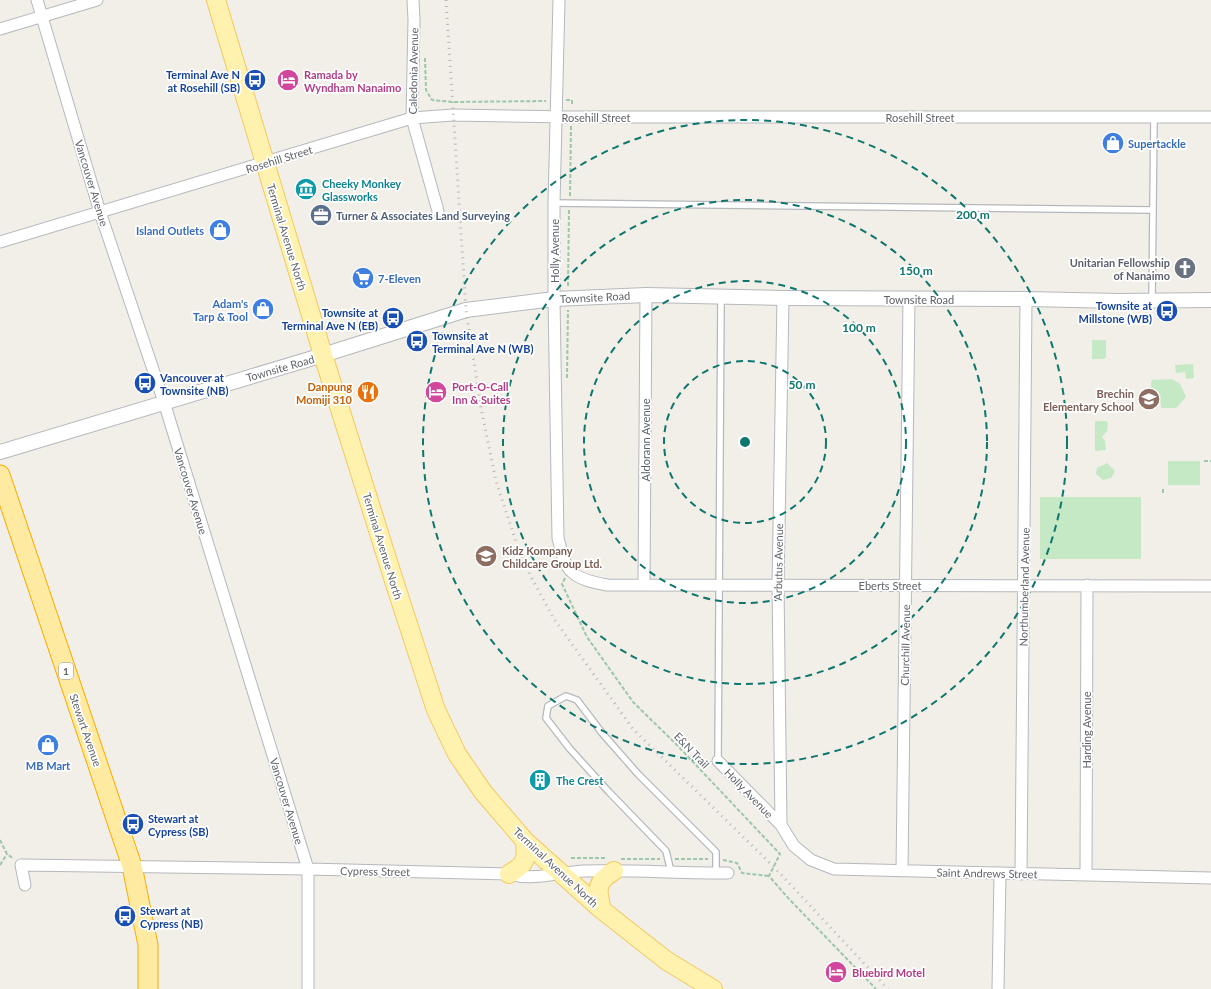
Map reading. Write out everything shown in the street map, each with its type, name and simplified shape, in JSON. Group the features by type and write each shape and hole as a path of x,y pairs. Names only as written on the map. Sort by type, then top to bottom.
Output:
{"highway":[{"name":"Stewart Avenue","path":"0,475 132,866 148,945 148,989"}],"main road":[{"name":"Terminal Avenue North","path":"216,0 264,163 395,584 436,710 457,754 484,792 525,841 602,910 667,961 713,989"},
{"path":"509,874 517,870 525,863 527,854 525,841"},
{"path":"602,910 598,897 599,883 614,871"}],"street":[{"name":"Vancouver Avenue","path":"37,0 100,212 164,402 308,869 308,989"},
{"path":"0,29 98,0"},
{"name":"Caledonia Avenue","path":"413,0 412,118 438,211"},
{"name":"Holly Avenue","path":"559,0 554,203 561,299 558,538 568,575"},
{"name":"Rosehill Street","path":"0,242 412,118 453,115 557,117 1211,117"},
{"name":"Townsite Road","path":"0,452 323,355 466,310 561,299 646,295 783,298 1152,301 1211,300"},
{"name":"Aldorann Avenue","path":"644,585 646,295"},
{"name":"Arbutus Avenue","path":"780,825 778,585 783,298"},
{"name":"Churchill Avenue","path":"902,871 909,299"},
{"name":"Northumberland Avenue","path":"1021,874 1026,299"},
{"name":"Eberts Street","path":"568,575 607,585 1211,586"},
{"name":"Harding Avenue","path":"1086,875 1087,585"},
{"name":"Holly Avenue","path":"718,761 780,825"},
{"name":"Saint Andrews Street","path":"780,825 794,846 811,860 834,869 1211,878"},
{"path":"21,865 25,885"},
{"name":"Cypress Street","path":"21,865 308,869 509,874 519,877 584,871 728,873"},
{"path":"998,989 1000,873"}],"lane":[{"path":"1152,301 1154,118"},
{"path":"554,203 1152,210"},
{"path":"718,761 721,297"},
{"path":"671,872 666,852 570,749 546,718 548,706 566,696 577,700 602,733 638,774 716,852 716,873"}],"path":[{"path":"425,54 426,90 432,100 453,102 572,100 570,204 561,299 567,380"},
{"path":"1204,461 1211,461"},
{"path":"1163,488 1163,493"},
{"name":"E&N Trail","path":"568,575 562,581 562,584 587,637 633,702 677,745 780,854 768,876 876,989"},
{"path":"0,840 7,854 21,865"},
{"path":"0,865 7,854"}],"green space":[{"path":"1092,340 1106,340 1106,357 1104,359 1092,359"},
{"path":"1193,364 1194,378 1186,379 1185,372 1176,373 1175,365"},
{"path":"1172,379 1180,384 1186,397 1176,408 1161,408 1161,403 1151,401 1152,380"},
{"path":"1095,421 1106,421 1108,423 1107,431 1102,437 1105,441 1106,450 1095,451"},
{"path":"1168,461 1200,461 1200,485 1168,485"},
{"path":"1107,463 1115,471 1111,478 1103,480 1096,474 1097,468"},
{"path":"1040,497 1141,497 1141,559 1040,559"}],"railway":[{"path":"446,0 466,310 481,408 496,481 522,560 554,619 633,729 774,867 888,989"}],"place":[{"name":"Terminal Ave N at Rosehill (SB)","path":"255,80"},
{"name":"Ramada by Wyndham Nanaimo","path":"288,80"},
{"name":"Supertackle","path":"1113,143"},
{"name":"Cheeky Monkey Glassworks","path":"306,189"},
{"name":"Turner & Associates Land Surveying","path":"321,215"},
{"name":"Island Outlets","path":"220,230"},
{"name":"Unitarian Fellowship of Nanaimo","path":"1185,268"},
{"name":"7-Eleven","path":"363,278"},
{"name":"Adam's Tarp & Tool","path":"263,309"},
{"name":"Townsite at Millstone (WB)","path":"1167,311"},
{"name":"Townsite at Terminal Ave N (EB)","path":"393,318"},
{"name":"Townsite at Terminal Ave N (WB)","path":"417,341"},
{"name":"Vancouver at Townsite (NB)","path":"145,383"},
{"name":"Danpung Momiji 310","path":"368,392"},
{"name":"Port-O-Call Inn & Suites","path":"436,392"},
{"name":"Brechin Elementary School","path":"1149,399"},
{"name":"Kidz Kompany Childcare Group Ltd.","path":"486,556"},
{"name":"MB Mart","path":"48,745"},
{"name":"The Crest","path":"540,780"},
{"name":"Stewart at Cypress (SB)","path":"133,824"},
{"name":"Stewart at Cypress (NB)","path":"125,916"},
{"name":"Bluebird Motel","path":"836,972"}]}
